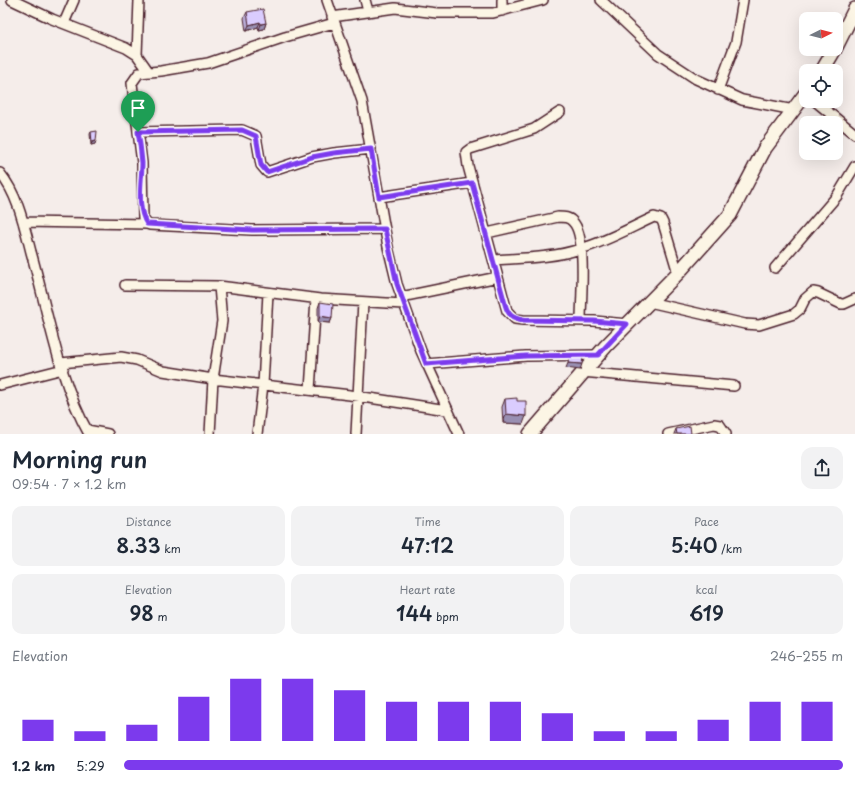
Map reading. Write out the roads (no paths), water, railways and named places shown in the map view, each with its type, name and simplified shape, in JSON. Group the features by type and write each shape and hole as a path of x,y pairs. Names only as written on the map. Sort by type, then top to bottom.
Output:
{"street":[{"path":"12,0 64,24 126,48 137,55 149,72"},
{"path":"64,24 74,0"},
{"path":"137,55 139,0"},
{"path":"327,0 359,92 371,149 391,264 402,301 426,364 459,434"},
{"path":"365,0 368,12"},
{"path":"502,0 502,11"},
{"path":"147,224 143,218 141,209 142,163 132,83 139,73 208,63 333,20 368,12 394,8 485,14 543,0"},
{"path":"601,0 658,54 680,70 718,90 742,100 794,110"},
{"path":"718,90 736,42 743,0"},
{"path":"843,34 855,9"},
{"path":"530,434 582,372 678,273 730,214 765,148 799,103"},
{"path":"823,108 855,134"},
{"path":"560,112 534,128 470,149 466,152 472,183 487,233 507,311 515,319 581,320 627,324"},
{"path":"138,132 242,130 256,136 261,165 267,172 318,156 371,149"},
{"path":"774,268 837,196 855,166"},
{"path":"0,173 10,189 23,222 62,366 76,407 88,432 108,434"},
{"path":"379,197 472,183"},
{"path":"487,233 563,217 568,218 576,226 582,249 581,320"},
{"path":"494,260 550,255 582,249 609,239 654,217 658,218 663,223 678,273"},
{"path":"23,222 147,224 252,230 385,229"},
{"path":"125,286 219,286 316,299 363,302 402,301 498,277"},
{"path":"210,434 213,380 222,322 219,286"},
{"path":"649,302 753,325 779,320 794,314 800,309 805,298 813,292 841,304 855,299"},
{"path":"257,434 263,385 268,293"},
{"path":"310,390 316,299"},
{"path":"356,434 363,302"},
{"path":"426,364 526,356 598,355"},
{"path":"0,385 62,366 121,357 128,358 163,371 213,380 358,396 447,410"},
{"path":"582,372 734,386"},
{"path":"668,434 714,424 720,425 726,434"}]}
